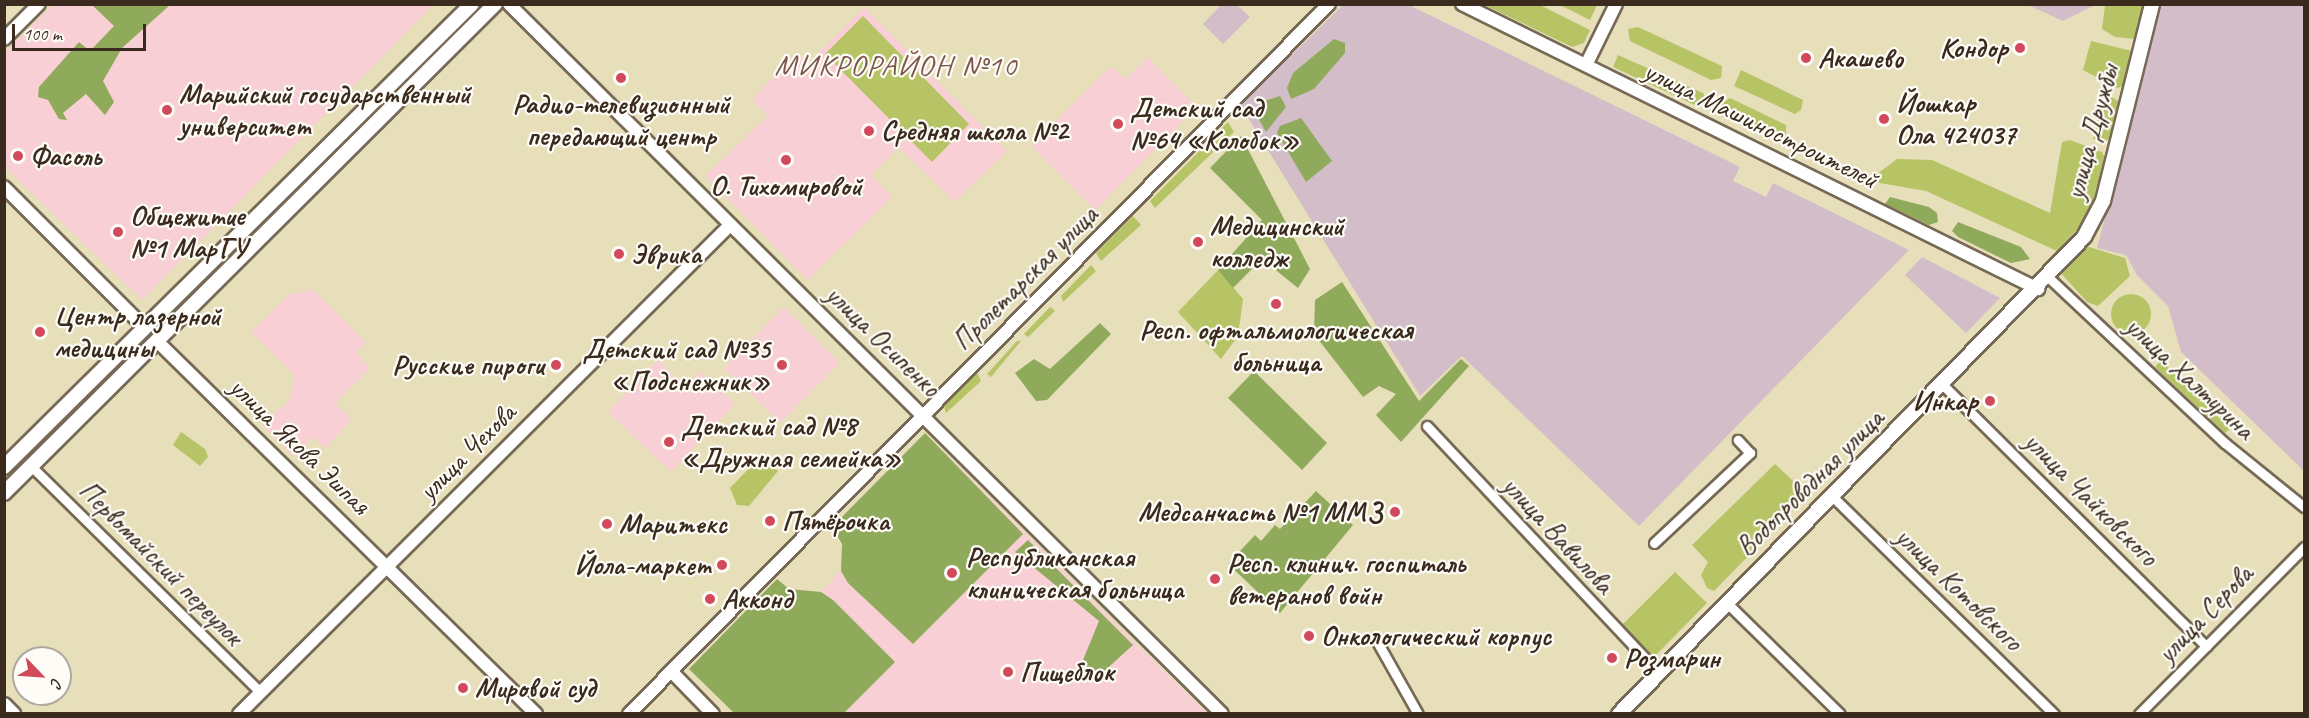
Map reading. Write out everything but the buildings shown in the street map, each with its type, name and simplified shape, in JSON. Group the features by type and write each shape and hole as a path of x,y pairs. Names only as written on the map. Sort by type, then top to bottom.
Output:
{"main road":[{"path":"4,467 143,326 472,4"},
{"path":"4,493 495,4"},
{"name":"улица Дружбы","path":"2038,289 2084,237 2103,201 2152,4"},
{"name":"Водопроводная улица","path":"1626,711 1659,673 2038,289"},
{"name":"улица Якова Эшпая","path":"143,326 157,341"},
{"path":"4,705 13,714"}],"street":[{"path":"4,39 39,4"},
{"name":"улица Осипенко","path":"509,4 1222,714"},
{"name":"Пролетарская улица","path":"629,714 1329,4"},
{"name":"улица Машиностроителей","path":"1462,4 2038,289"},
{"path":"1586,65 1616,4"},
{"name":"улица Якова Эшпая","path":"4,187 143,326"},
{"name":"улица Чехова","path":"239,714 730,225"},
{"name":"улица Халтурина","path":"2048,277 2225,443 2304,507"},
{"name":"улица Якова Эшпая","path":"157,341 536,714"},
{"name":"улица Чайковского","path":"1943,385 2206,646"},
{"name":"улица Вавилова","path":"1427,426 1659,673"},
{"path":"1654,543 1750,453 1738,440"},
{"name":"Первомайский переулок","path":"31,466 260,692"},
{"name":"улица Котовского","path":"1833,497 2054,714"},
{"name":"улица Серова","path":"2139,714 2304,547"},
{"path":"1728,603 1840,714"},
{"path":"1375,638 1418,714"},
{"path":"671,671 713,714"}],"shaded area":[{"path":"1222,4 1237,5 1250,17 1223,44 1203,24"},
{"name":"Марийский государственный университет","path":"53,5 433,5 142,300 5,167 4,53"},
{"path":"1343,5 1409,5 1740,167 1733,181 1766,197 1773,183 1909,250 1639,526 1462,356 1420,396 1240,105"},
{"path":"2028,5 2095,5 2063,21"},
{"path":"2161,5 2304,5 2304,471 2181,352 2168,306 2137,275 2126,255 2097,248"},
{"name":"Средняя школа №2","path":"864,7 1007,151 955,202 899,147 871,175 892,197 808,280 705,176 768,116 752,99 798,53 808,63"},
{"name":"Детский сад №64 «Колобок»","path":"1147,57 1197,107 1095,210 1031,146 1111,66 1125,79"},
{"path":"1922,257 2000,298 1966,333 1905,275"},
{"path":"314,290 366,342 356,353 371,368 335,403 352,419 325,448 313,437 294,457 262,425 289,401 295,376 251,332 289,294"},
{"name":"Детский сад №35 «Подснежник»","path":"784,307 840,363 780,423 724,368"},
{"name":"Детский сад №8 «Дружная семейка»","path":"658,360 685,386 701,371 735,404 671,472 608,412"},
{"name":"Республиканская клиническая больница","path":"925,433 1207,713 734,713 689,669 777,579 789,589 821,592 841,570 842,544 832,527"}],"green space":[{"path":"1597,4 1590,20 1560,5"},
{"path":"92,5 170,5 122,48 103,81 114,102 105,115 86,94 63,113 67,120 59,119 48,100 38,97 39,87 79,42 90,51 114,26"},
{"path":"1485,5 1540,5 1590,30 1584,43 1572,47"},
{"path":"2105,5 2145,5 2135,39 2115,37 2102,29"},
{"path":"863,16 969,124 932,162 825,54"},
{"path":"1638,27 1722,66 1721,78 1711,80 1630,41 1628,29"},
{"path":"1334,39 1345,43 1345,53 1314,89 1291,99 1287,88 1293,73"},
{"path":"2091,41 2132,51 2125,86 2117,88 2083,70"},
{"path":"1618,55 1703,93 1708,101 1699,107 1613,67"},
{"path":"1741,70 1803,100 1801,110 1795,114 1734,86"},
{"path":"2104,92 2121,103 2111,137 2104,143 2093,139"},
{"path":"1280,96 1286,107 1266,132 1256,114 1261,102"},
{"path":"1730,98 1786,125 1786,140 1724,114 1719,105"},
{"path":"1301,118 1332,161 1306,182 1277,133 1280,126"},
{"path":"1228,122 1234,132 1155,208 1150,201"},
{"path":"1241,136 1310,269 1298,288 1262,259 1233,288 1218,270 1262,220 1210,168"},
{"path":"2070,140 2102,152 2106,161 2086,220 2057,251 1926,191 1868,181 1897,159 1932,160 2050,213 2062,142"},
{"path":"1890,197 1929,207 1937,213 1938,222 1929,225 1885,204"},
{"path":"1133,216 1141,225 1101,261 1096,253"},
{"path":"1958,222 2021,247 2030,259 2011,263 1958,237 1952,231"},
{"path":"2086,246 2125,258 2130,276 2098,306 2087,302 2060,272"},
{"path":"1091,265 1096,271 1063,302 1061,296"},
{"path":"1218,270 1243,299 1238,336 1221,359 1178,312"},
{"path":"1342,282 1419,401 1461,359 1469,366 1401,442 1376,415 1396,394 1379,386 1363,397 1314,334 1315,300"},
{"path":"2131,294 2139,295 2145,300 2150,306 2150,322 2145,328 2139,333 2131,334 2123,333 2117,328 2112,322 2111,314 2112,306 2117,300 2123,295"},
{"path":"1043,300 1045,303 982,366 981,361"},
{"path":"1050,307 1055,311 1028,337 1024,334"},
{"path":"1100,323 1111,334 1047,400 1036,401 1015,373 1034,359 1050,369"},
{"path":"1017,341 1021,341 991,377 987,374"},
{"path":"2161,360 2230,429 2225,433 2155,367"},
{"path":"1254,371 1327,443 1302,470 1228,398"},
{"path":"977,372 981,381 946,413 943,403"},
{"path":"181,432 205,449 208,457 200,466 173,445"},
{"path":"925,433 1023,534 913,644 848,583 841,571 842,544 832,527"},
{"path":"759,458 778,471 749,506 737,505 730,488"},
{"path":"1775,464 1808,495 1714,591 1707,588 1701,575 1708,562 1692,545"},
{"path":"1316,491 1353,525 1280,613 1228,564 1255,535 1261,541 1275,525 1280,529"},
{"path":"1028,540 1133,645 1101,674 1089,673 1083,660 1099,621 1015,552"},
{"path":"1675,572 1707,603 1654,657 1622,625"},
{"path":"777,579 789,589 821,592 833,600 895,662 844,713 734,713 689,669"}],"place":[{"name":"Кондор","path":"2020,48"},
{"name":"Акашево","path":"1806,58"},
{"name":"Радио-телевизионный передающий центр","path":"621,78"},
{"name":"Марийский государственный университет","path":"167,110"},
{"name":"Йошкар Ола 424037","path":"1884,119"},
{"name":"Детский сад №64 «Колобок»","path":"1118,124"},
{"name":"Средняя школа №2","path":"869,131"},
{"name":"Фасоль","path":"18,156"},
{"name":"О. Тихомировой","path":"786,160"},
{"name":"Общежитие №1 МарГУ","path":"118,232"},
{"name":"Медицинский колледж","path":"1198,242"},
{"name":"Эврика","path":"619,254"},
{"name":"Респ. офтальмологическая больница","path":"1276,304"},
{"name":"Центр лазерной медицины","path":"40,332"},
{"name":"Русские пироги","path":"556,365"},
{"name":"Детский сад №35 «Подснежник»","path":"782,365"},
{"name":"Инкар","path":"1990,401"},
{"name":"Детский сад №8 «Дружная семейка»","path":"669,442"},
{"name":"Медсанчасть №1 ММЗ","path":"1395,512"},
{"name":"Пятёрочка","path":"770,521"},
{"name":"Маритекс","path":"607,524"},
{"name":"Йола-маркет","path":"722,565"},
{"name":"Республиканская клиническая больница","path":"952,573"},
{"name":"Респ. клинич. госпиталь ветеранов войн","path":"1215,579"},
{"name":"Акконд","path":"710,599"},
{"name":"Онкологический корпус","path":"1309,636"},
{"name":"Розмарин","path":"1612,658"},
{"name":"Пищеблок","path":"1008,672"},
{"name":"Мировой суд","path":"463,688"}],"district":[{"name":"МИКРОРАЙОН №10","path":"896,65"}]}
